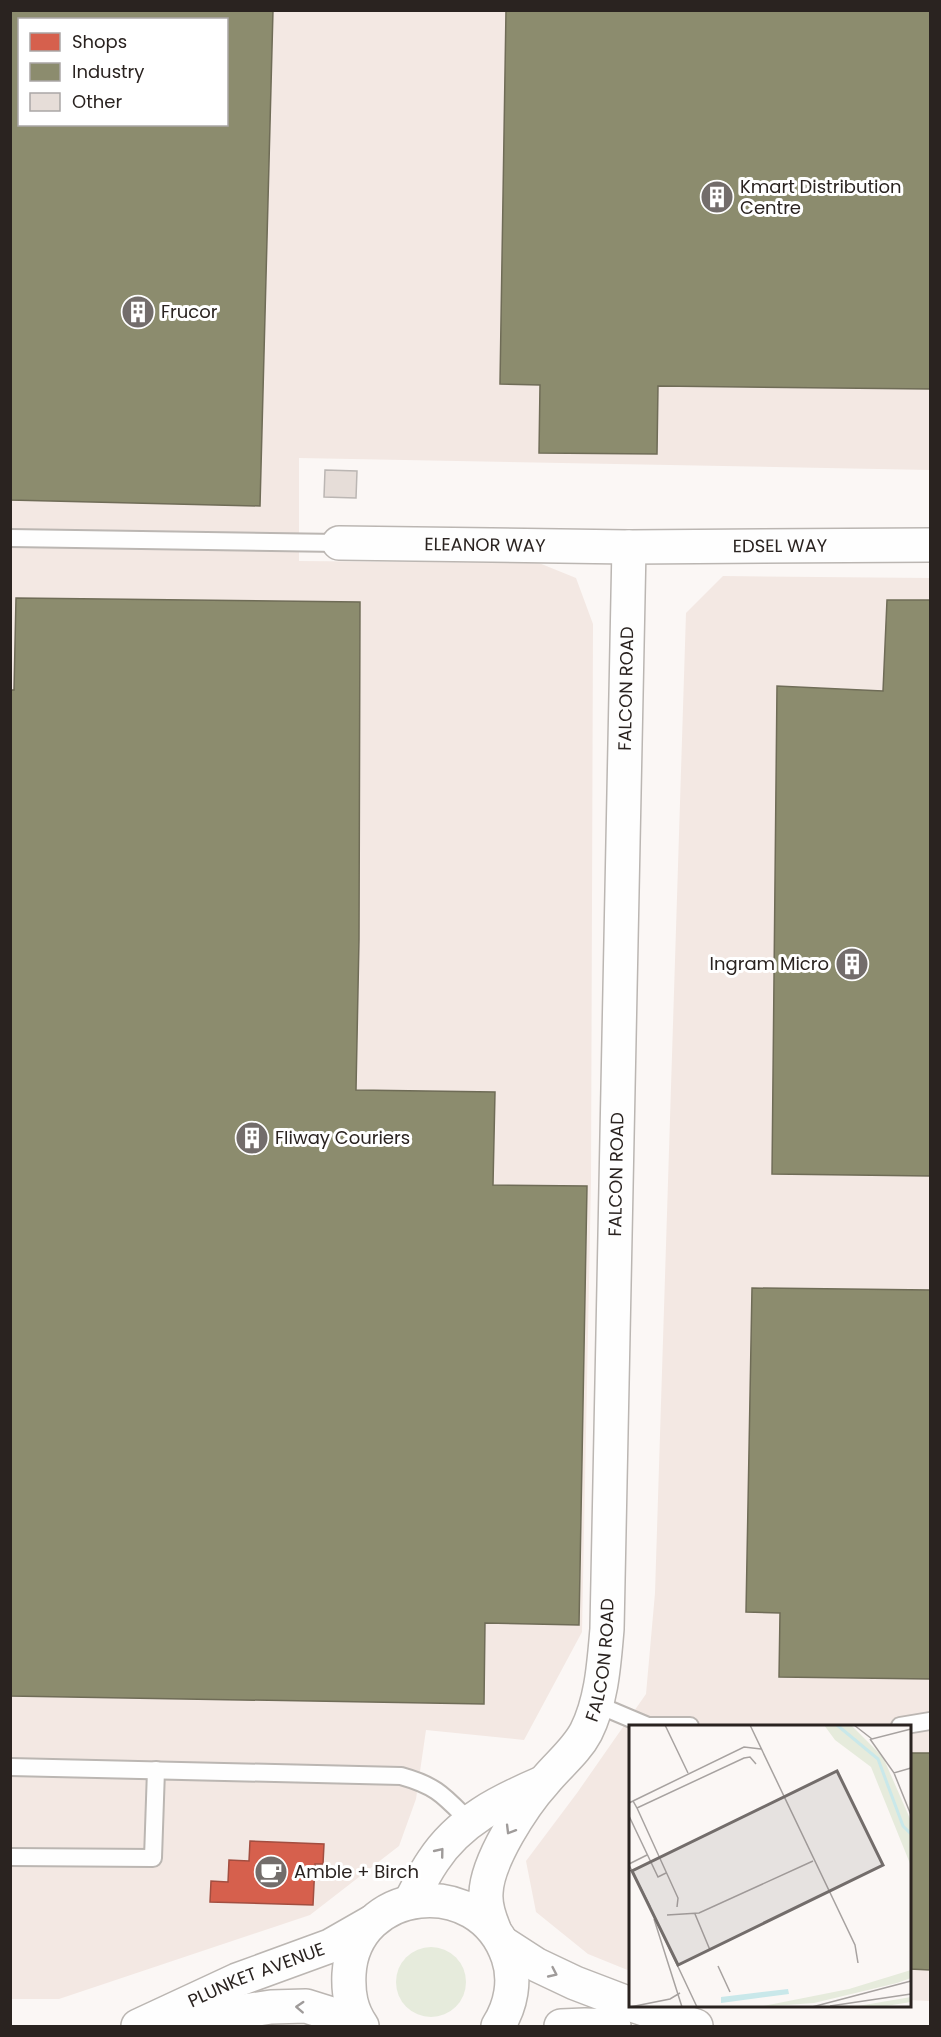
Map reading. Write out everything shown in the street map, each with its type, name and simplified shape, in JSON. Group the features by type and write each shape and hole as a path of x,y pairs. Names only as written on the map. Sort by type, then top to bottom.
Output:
{"street":[{"name":"ELEANOR WAY","path":"339,543 629,547"},
{"name":"EDSEL WAY","path":"629,547 930,545"},
{"name":"FALCON ROAD","path":"498,2026 505,2016 512,1992 511,1966 487,1912 486,1892 496,1855 520,1815 544,1782 576,1748 586,1732 602,1681 607,1629 629,547"},
{"name":"FALCON ROAD","path":"410,1902 433,1861 450,1839 469,1821 506,1798 544,1782"},
{"path":"410,1902 433,1899 456,1903 476,1913 498,1936 537,1965 629,2004"},
{"name":"PLUNKET AVENUE","path":"140,2026 237,1980 330,1946 391,1909 410,1902"},
{"path":"362,2026 355,2016 348,1991 350,1965 358,1941 374,1921"},
{"name":"PLUNKET AVENUE","path":"140,2026 271,2007 306,2006 338,2016 354,2026"},
{"path":"638,2007 696,2026"},
{"path":"561,2026 614,2026"}],"lane":[{"path":"10,538 339,543"},
{"path":"596,1704 646,1725"},
{"path":"906,1725 930,1721"},
{"path":"10,1767 401,1776 424,1782 442,1793 469,1821"},
{"path":"10,1857 153,1858 156,1770"}],"shaded area":[{"path":"11,11 930,11 930,470 299,458 299,561 539,563 576,578 593,624 591,1182 582,1632 524,1740 426,1730 416,1799 399,1846 310,1915 59,1999 11,1999"},
{"path":"723,576 930,578 930,2001 911,2000 911,1725 629,1725 629,1971 588,1954 536,1912 526,1861 646,1694 655,1593 686,613"},
{"path":"438,1947 451,1953 460,1962 464,1968 466,1982 464,1996 456,2007 445,2015 424,2017 406,2007 398,1996 396,1975 406,1957 417,1949"}],"building: Shops":[{"name":"Amble + Birch","path":"250,1841 324,1844 323,1864 315,1864 313,1905 210,1902 211,1881 228,1882 229,1860 249,1861"}],"building: Industry":[{"name":"Frucor","path":"10,10 273,10 260,506 10,500"},
{"name":"Kmart Distribution Centre","path":"506,10 930,10 930,389 658,386 657,454 539,453 540,385 500,384"},
{"name":"Fliway Couriers","path":"16,598 360,602 356,1090 495,1092 493,1185 587,1186 579,1625 485,1623 484,1704 10,1696 10,690 14,690"},
{"name":"Ingram Micro","path":"887,600 930,600 930,1176 772,1174 777,686 883,691"},
{"path":"752,1288 930,1290 930,1679 779,1677 780,1613 746,1612"},
{"path":"911,1753 930,1753 930,1970 911,1969"}],"building: Other":[{"path":"325,470 357,471 356,498 324,497"}],"place":[{"name":"Kmart Distribution Centre","path":"717,197"},
{"name":"Frucor","path":"138,312"},
{"name":"Ingram Micro","path":"852,964"},
{"name":"Fliway Couriers","path":"252,1138"},
{"name":"Amble + Birch","path":"271,1872"}]}
